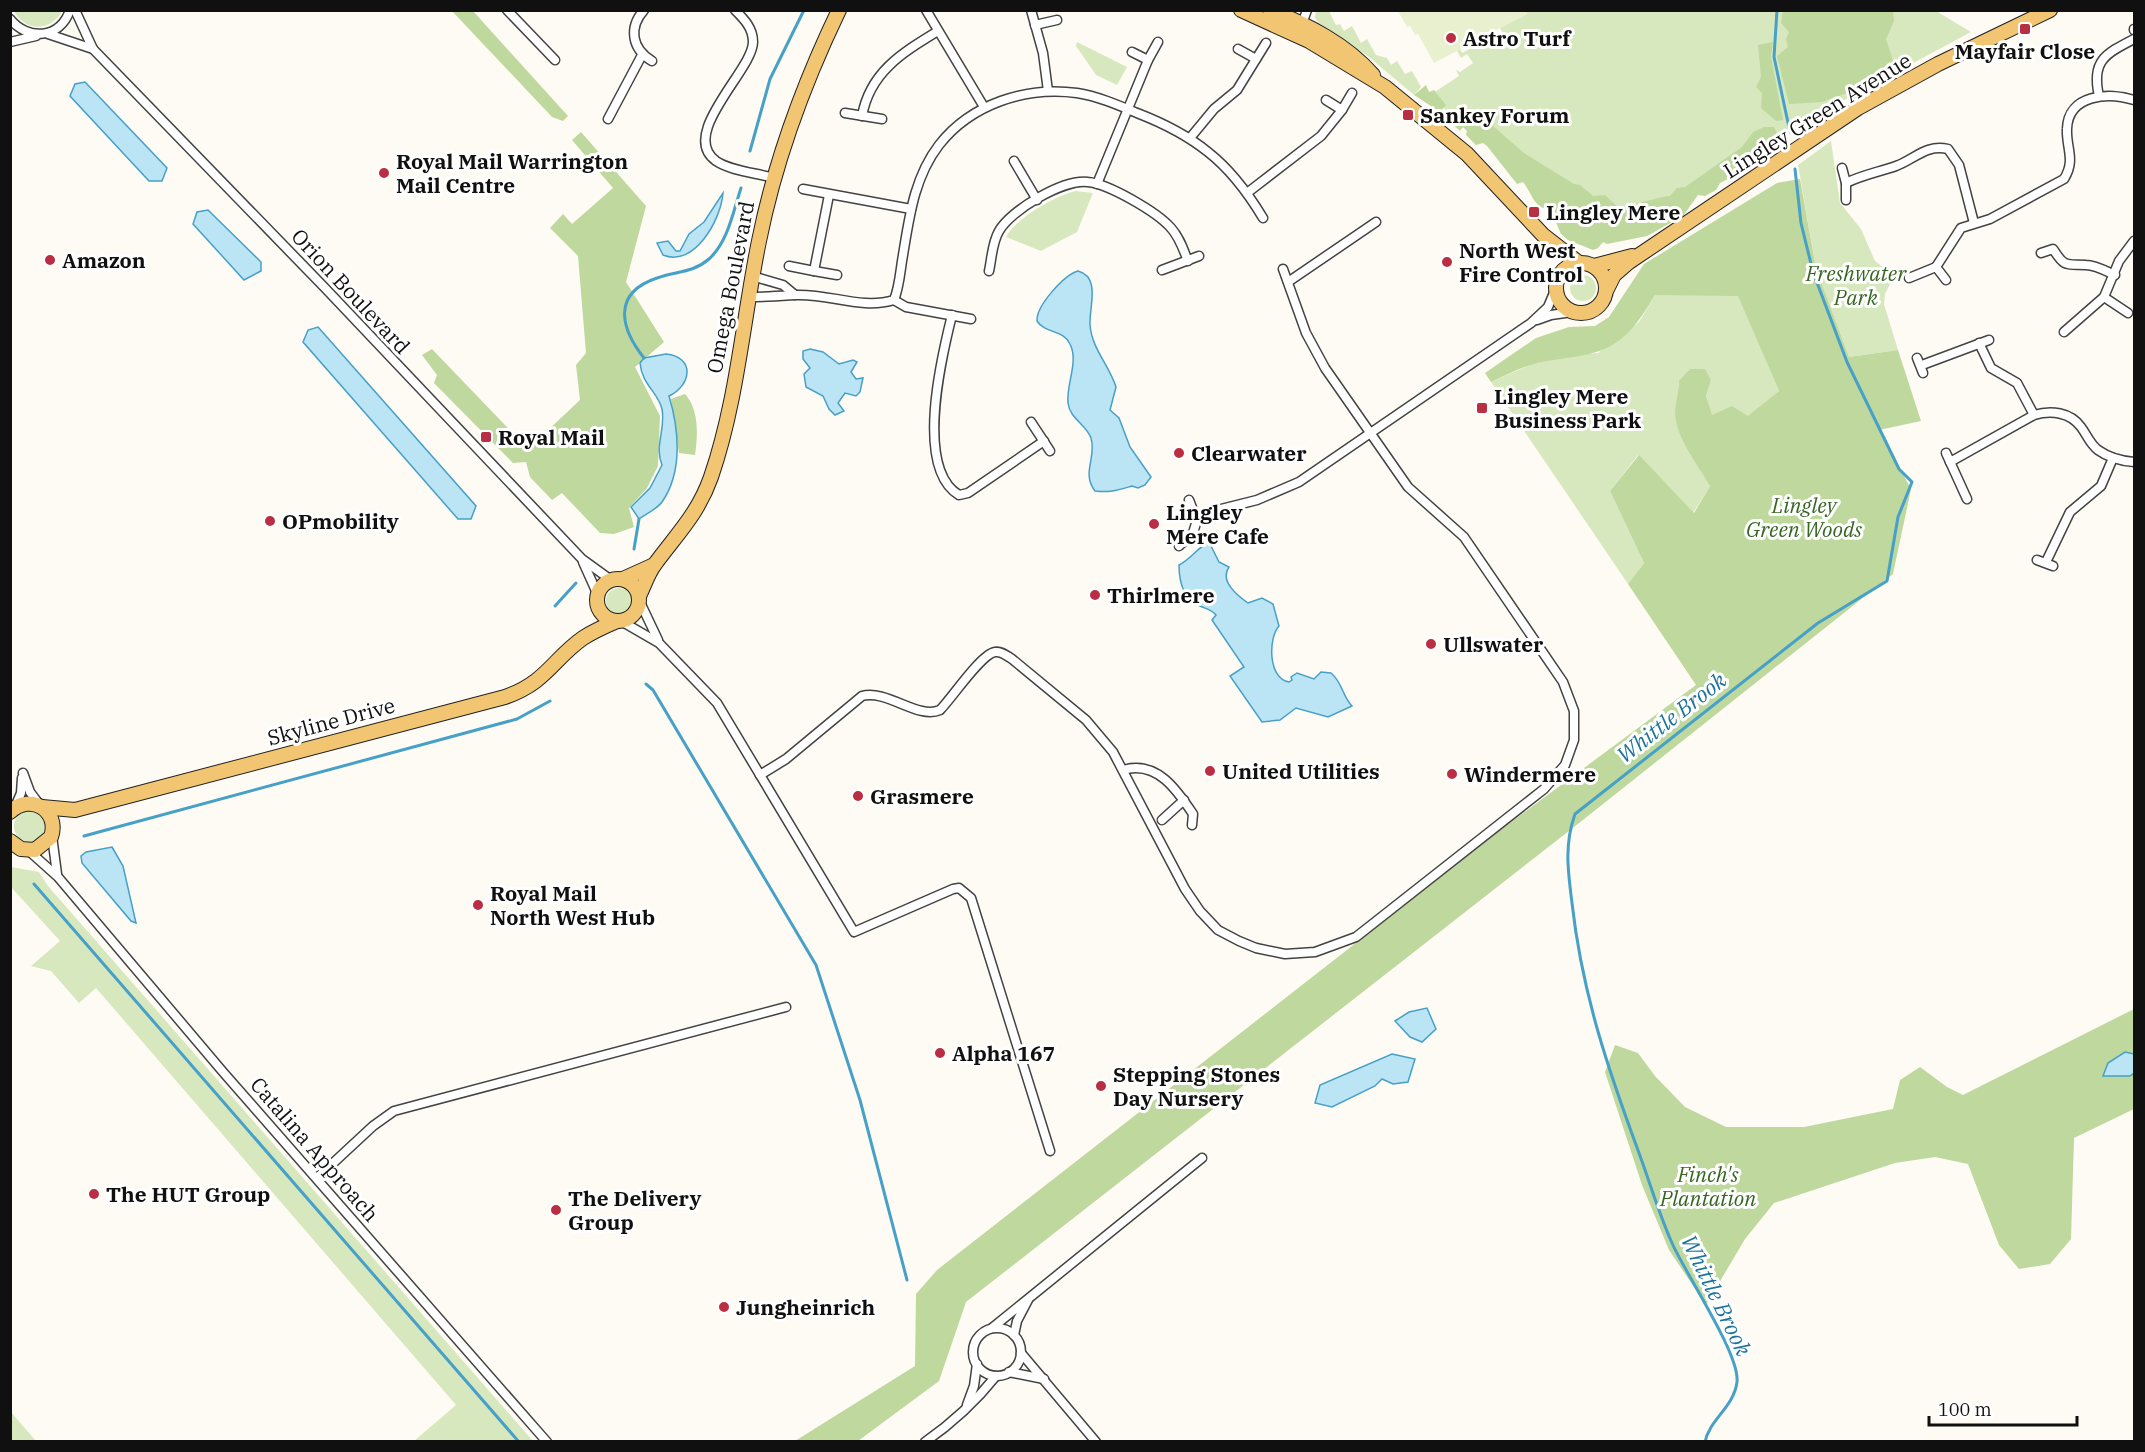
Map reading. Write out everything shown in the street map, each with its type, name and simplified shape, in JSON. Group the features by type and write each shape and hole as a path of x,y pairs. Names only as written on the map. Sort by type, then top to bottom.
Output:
{"main road":[{"name":"Omega Boulevard","path":"639,598 654,565 673,544 694,514 710,480 725,427 752,276 774,178 815,61 839,10"},
{"path":"1241,10 1274,27 1294,24"},
{"path":"1270,10 1385,87 1467,154 1543,235 1579,263 1594,266 1603,276 1606,289 1605,297 1596,310 1588,313 1572,312 1560,303 1554,254 1543,235"},
{"name":"Lingley Green Avenue","path":"1606,289 1622,268 1645,251 1858,108 1938,64 2050,10"},
{"name":"Lingley Green Avenue","path":"1594,266 1645,251"},
{"path":"1557,282 1564,270 1579,263"},
{"name":"Omega Boulevard","path":"617,580 654,565"},
{"path":"617,580 633,585 639,598 634,614 619,621 604,616 597,599 617,580"},
{"name":"Skyline Drive","path":"581,639 597,599"},
{"name":"Skyline Drive","path":"13,809 27,802 75,810 506,697 543,677 581,639 619,621"},
{"path":"42,806 51,816 52,833"},
{"name":"Skyline Drive","path":"18,848 42,847 52,833 75,810"}],"street":[{"path":"10,42 43,34 62,25 70,10"},
{"name":"Orion Boulevard","path":"75,10 93,49 325,288 582,559 617,580"},
{"path":"507,10 555,60"},
{"path":"644,10 633,32 636,46 642,55 652,61"},
{"path":"735,10 750,29 753,46 719,105 708,131 707,148 718,162 774,178"},
{"path":"926,10 984,107"},
{"path":"1031,10 1048,91"},
{"path":"1294,24 1307,10"},
{"name":"Orion Boulevard","path":"10,19 23,31 43,34 93,49"},
{"path":"1035,25 1057,20"},
{"path":"862,116 868,92 882,73 909,49 938,30"},
{"path":"2099,96 2096,81 2099,65 2104,57 2134,39"},
{"path":"1097,184 1148,60 1158,42"},
{"path":"1190,138 1214,109 1238,90 1266,43"},
{"path":"1238,49 1256,59"},
{"path":"1132,52 1148,60"},
{"path":"608,118 642,55"},
{"path":"894,300 911,209 923,170 940,144 960,124 984,107 1023,95 1048,91 1079,93 1127,109 1190,138 1225,166 1247,193 1263,218"},
{"path":"1247,193 1321,136 1342,110 1352,93"},
{"path":"1909,279 1936,267 1942,261 1956,233 1974,223 1990,219 2064,179 2072,157 2067,135 2068,120 2078,105 2099,96 2124,97 2134,100"},
{"path":"1326,100 1342,110"},
{"path":"845,113 882,119"},
{"path":"1846,183 1898,165 1924,150 1937,146 1948,149 1959,165 1974,223"},
{"path":"1014,161 1036,200"},
{"path":"1842,168 1846,183 1846,200"},
{"path":"989,271 994,242 1003,224 1012,215 1036,200 1073,183 1097,184 1141,206 1168,225 1180,241 1188,261"},
{"path":"802,189 911,209"},
{"path":"814,271 829,195"},
{"path":"1288,282 1377,222"},
{"path":"2064,332 2104,297 2119,261 2134,241"},
{"path":"2041,253 2053,249 2060,260 2070,266 2088,264 2115,274"},
{"path":"1162,270 1199,256"},
{"path":"789,266 837,275"},
{"path":"1936,267 1946,280"},
{"path":"760,775 786,759 862,696 877,695 936,712 945,705 989,655 995,652 1004,654 1093,727 1113,752 1191,900 1218,930 1256,948 1302,954 1331,948 1367,930 1544,789 1565,765 1574,740 1575,721 1572,703 1563,682 1464,537 1408,487 1371,434 1316,352 1283,269"},
{"path":"752,276 783,285 795,295"},
{"path":"1197,515 1257,500 1292,486 1531,323 1548,307 1557,282"},
{"path":"748,297 778,298 795,295 875,305 894,300 906,307 971,319"},
{"path":"2104,297 2128,313"},
{"path":"1531,323 1551,315 1572,312"},
{"path":"952,315 936,386 934,426 941,469 952,490 959,495 968,493 1044,441"},
{"path":"1921,366 1989,340"},
{"path":"1979,343 1990,368 2017,383 2034,415"},
{"path":"1967,499 1948,458 2046,411 2061,413 2081,426 2099,451 2113,458 2134,462"},
{"path":"1031,422 1050,451"},
{"path":"2045,563 2070,512 2102,486 2113,458"},
{"path":"1179,546 1193,533 1197,515 1189,500"},
{"name":"Orion Boulevard","path":"582,559 597,599"},
{"path":"639,598 659,643"},
{"path":"619,621 659,643 717,703 854,932 953,889 959,888 971,898 1050,1151"},
{"path":"1123,770 1134,768 1161,776 1174,785 1193,814 1192,825"},
{"path":"13,809 21,793 23,773 30,792 42,806"},
{"path":"1162,820 1184,800"},
{"name":"Catalina Approach","path":"52,833 51,846 58,877"},
{"name":"Catalina Approach","path":"18,848 58,877 547,1442"},
{"path":"317,1178 373,1126 394,1111 786,1007"},
{"path":"967,1406 974,1386 976,1364 973,1349 979,1335 992,1328 1202,1158"},
{"path":"1030,1297 1017,1321 1014,1335 1021,1353 1096,1442"},
{"path":"992,1328 1000,1328 1014,1335"},
{"path":"925,1442 946,1427 982,1393 996,1376 1009,1372 1015,1367 1021,1353"},
{"path":"976,1364 982,1370 996,1376"},
{"path":"1009,1372 1044,1379"}],"green space":[{"name":"Astro Turf","path":"1525,10 1527,14 1434,63 1418,34 1415,35 1410,26 1407,27 1398,11"},
{"path":"14,11 62,11 51,23 38,27 25,23"},
{"path":"452,11 473,11 568,116 563,121 552,117"},
{"path":"1316,11 1329,11 1336,25 1340,24 1344,31 1352,26 1361,43 1367,39 1376,55 1387,58 1391,65 1397,61 1405,74 1412,71 1421,87 1414,95 1369,57 1319,23 1315,18"},
{"path":"1525,11 1936,11 1971,32 1783,133 1629,236 1427,97 1459,76 1456,70 1460,72 1473,63 1467,54 1461,58 1457,51 1460,49 1462,53 1502,32 1500,28 1527,14"},
{"path":"1783,11 1893,11 1894,21 1886,39 1895,67 1869,85 1822,102 1789,104 1777,56 1788,47 1786,39 1789,32 1781,23"},
{"path":"1077,42 1127,67 1117,85 1096,75 1076,46"},
{"path":"1773,42 1771,56 1783,120 1776,121 1761,108 1762,93 1756,87 1761,77 1758,45"},
{"path":"1426,85 1429,92 1434,90 1446,105 1440,112 1414,95"},
{"path":"1464,109 1493,126 1524,153 1574,184 1580,185 1593,196 1605,195 1621,210 1670,196 1677,188 1685,187 1742,147 1753,132 1764,127 1774,127 1779,137 1779,145 1766,156 1754,156 1738,174 1720,183 1716,190 1705,196 1698,195 1683,216 1647,236 1607,244 1603,242 1593,250 1568,240 1561,234 1550,209 1536,203 1523,182 1517,184 1487,146 1483,143 1476,145 1466,135 1467,131 1463,127 1460,131 1450,122 1462,118 1460,112"},
{"path":"581,132 646,206 626,282 664,342 635,367 660,416 658,466 647,488 629,508 634,527 614,534 600,533 562,493 552,500 530,477 526,462 513,463 434,383 437,375 422,355 432,349 528,449 580,400 576,365 586,353 578,256 550,228 563,214 572,224 613,188 572,140"},
{"name":"Freshwater Park","path":"1831,141 1840,203 1861,229 1875,261 1894,276 1885,294 1884,304 1898,350 1849,357 1816,268 1798,165"},
{"name":"Lingley Green Woods","path":"1800,179 1816,268 1849,357 1898,350 1921,421 1879,430 1911,489 1893,574 1574,827 966,1302 939,1381 858,1441 795,1441 915,1366 916,1294 937,1270 1507,825 1696,685 1628,584 1644,563 1610,491 1639,455 1694,513 1710,486 1683,442 1676,422 1675,410 1679,381 1690,369 1705,369 1711,380 1706,396 1712,415 1732,406 1748,416 1779,391 1738,296 1655,295 1632,328 1606,349 1534,364 1491,382 1485,373 1536,338 1569,327 1595,326 1609,317 1644,264 1777,183"},
{"path":"1076,191 1093,193 1077,232 1041,251 1006,237 1018,223 1037,209 1058,197"},
{"path":"1583,275 1592,279 1596,288 1592,297 1583,301 1574,297 1570,288 1574,279"},
{"path":"1655,295 1738,295 1779,391 1748,417 1711,416 1706,396 1711,380 1679,381 1675,412 1710,486 1693,513 1638,455 1610,491 1644,563 1628,584 1491,382 1532,364 1572,355 1598,353 1639,322"},
{"path":"685,394 690,400 695,415 697,431 695,455 679,453 671,399"},
{"path":"619,588 629,591 632,601 629,611 619,614 609,611 606,601 609,591"},
{"path":"30,810 41,815 46,826 41,837 30,842 19,837 14,826 19,815"},
{"path":"11,867 39,872 48,886 533,1441 414,1441 456,1405 96,988 79,1003 51,971 31,966 60,941 11,887"},
{"name":"Finch's Plantation","path":"2134,1009 2134,1109 2074,1138 2071,1239 2050,1264 2019,1269 1999,1245 1968,1164 1935,1157 1895,1163 1774,1203 1745,1239 1706,1305 1669,1250 1642,1185 1605,1072 1615,1045 1638,1053 1655,1076 1685,1107 1726,1127 1804,1127 1893,1109 1900,1080 1920,1067 1947,1087 1963,1095"},
{"path":"11,1412 36,1441 11,1441"}],"water":[{"path":"85,82 167,168 162,181 149,181 70,96 75,84"},
{"path":"723,193 717,216 704,239 685,255 674,257 663,255 657,243 668,241 676,251 680,251 689,234 704,222"},
{"path":"208,210 261,262 261,271 244,280 193,224 197,212"},
{"path":"1078,271 1085,274 1092,286 1091,334 1116,387 1110,410 1119,418 1130,447 1151,477 1145,485 1138,488 1132,486 1118,490 1095,491 1089,478 1091,438 1069,409 1068,396 1073,366 1070,344 1063,336 1045,328 1037,321 1041,307 1052,292 1066,278"},
{"path":"318,327 476,506 471,519 458,519 303,342 308,330"},
{"path":"810,349 823,352 839,364 853,360 857,362 851,372 856,379 863,378 860,392 856,396 845,393 838,403 844,411 835,415 829,409 823,396 806,387 804,374 810,368 803,359 803,351"},
{"path":"666,354 682,360 687,372 682,386 669,396 677,436 676,464 669,490 662,502 639,519 631,507 650,488 662,465 659,451 663,424 660,403 641,371 640,363 644,358"},
{"path":"1209,542 1219,562 1229,567 1226,578 1235,592 1248,603 1262,598 1273,604 1279,626 1275,632 1272,648 1277,674 1289,682 1292,680 1291,677 1297,673 1314,679 1321,672 1331,673 1352,706 1328,717 1296,708 1280,720 1262,722 1230,676 1244,667 1212,620 1216,615 1194,603 1181,584 1179,565"},
{"path":"112,847 123,866 136,923 131,921 82,863 81,856 86,852"},
{"path":"1427,1008 1436,1029 1422,1042 1410,1037 1395,1021 1409,1012"},
{"path":"2125,1052 2134,1054 2134,1073 2130,1076 2103,1076 2108,1063"},
{"path":"1392,1054 1415,1059 1408,1082 1393,1084 1382,1079 1375,1086 1332,1107 1315,1103 1320,1085"}],"waterway":[{"path":"750,151 770,79 804,10"},
{"name":"Whittle Brook","path":"1777,10 1774,57 1790,132"},
{"name":"Whittle Brook","path":"1705,1442 1711,1427 1735,1391 1736,1369 1721,1334 1667,1232 1607,1061 1589,1000 1576,936 1569,880 1568,847 1575,814 1818,623 1887,581 1898,517 1912,482 1899,469 1847,362 1813,272 1801,223 1795,169"},
{"path":"644,358 636,347 626,323 627,302 643,285 657,278 691,269 709,259 721,244 741,188"},
{"path":"634,549 639,519"},
{"path":"555,606 576,583"},
{"path":"646,684 653,690 816,965 860,1100 907,1280"},
{"path":"84,836 517,719 550,701"},
{"path":"34,884 519,1442"}],"place":[{"name":"Mayfair Close","path":"2025,29"},
{"name":"Astro Turf","path":"1451,38"},
{"name":"Sankey Forum","path":"1408,115"},
{"name":"Royal Mail Warrington Mail Centre","path":"384,173"},
{"name":"Lingley Mere","path":"1534,212"},
{"name":"Amazon","path":"50,260"},
{"name":"North West Fire Control","path":"1447,262"},
{"name":"Lingley Mere Business Park","path":"1482,408"},
{"name":"Royal Mail","path":"486,437"},
{"name":"Clearwater","path":"1179,453"},
{"name":"OPmobility","path":"270,521"},
{"name":"Lingley Mere Cafe","path":"1154,524"},
{"name":"Thirlmere","path":"1095,595"},
{"name":"Ullswater","path":"1431,644"},
{"name":"United Utilities","path":"1210,771"},
{"name":"Windermere","path":"1452,774"},
{"name":"Grasmere","path":"858,796"},
{"name":"Royal Mail North West Hub","path":"478,905"},
{"name":"Alpha 167","path":"940,1053"},
{"name":"Stepping Stones Day Nursery","path":"1101,1086"},
{"name":"The HUT Group","path":"94,1194"},
{"name":"The Delivery Group","path":"556,1210"},
{"name":"Jungheinrich","path":"724,1307"}]}
